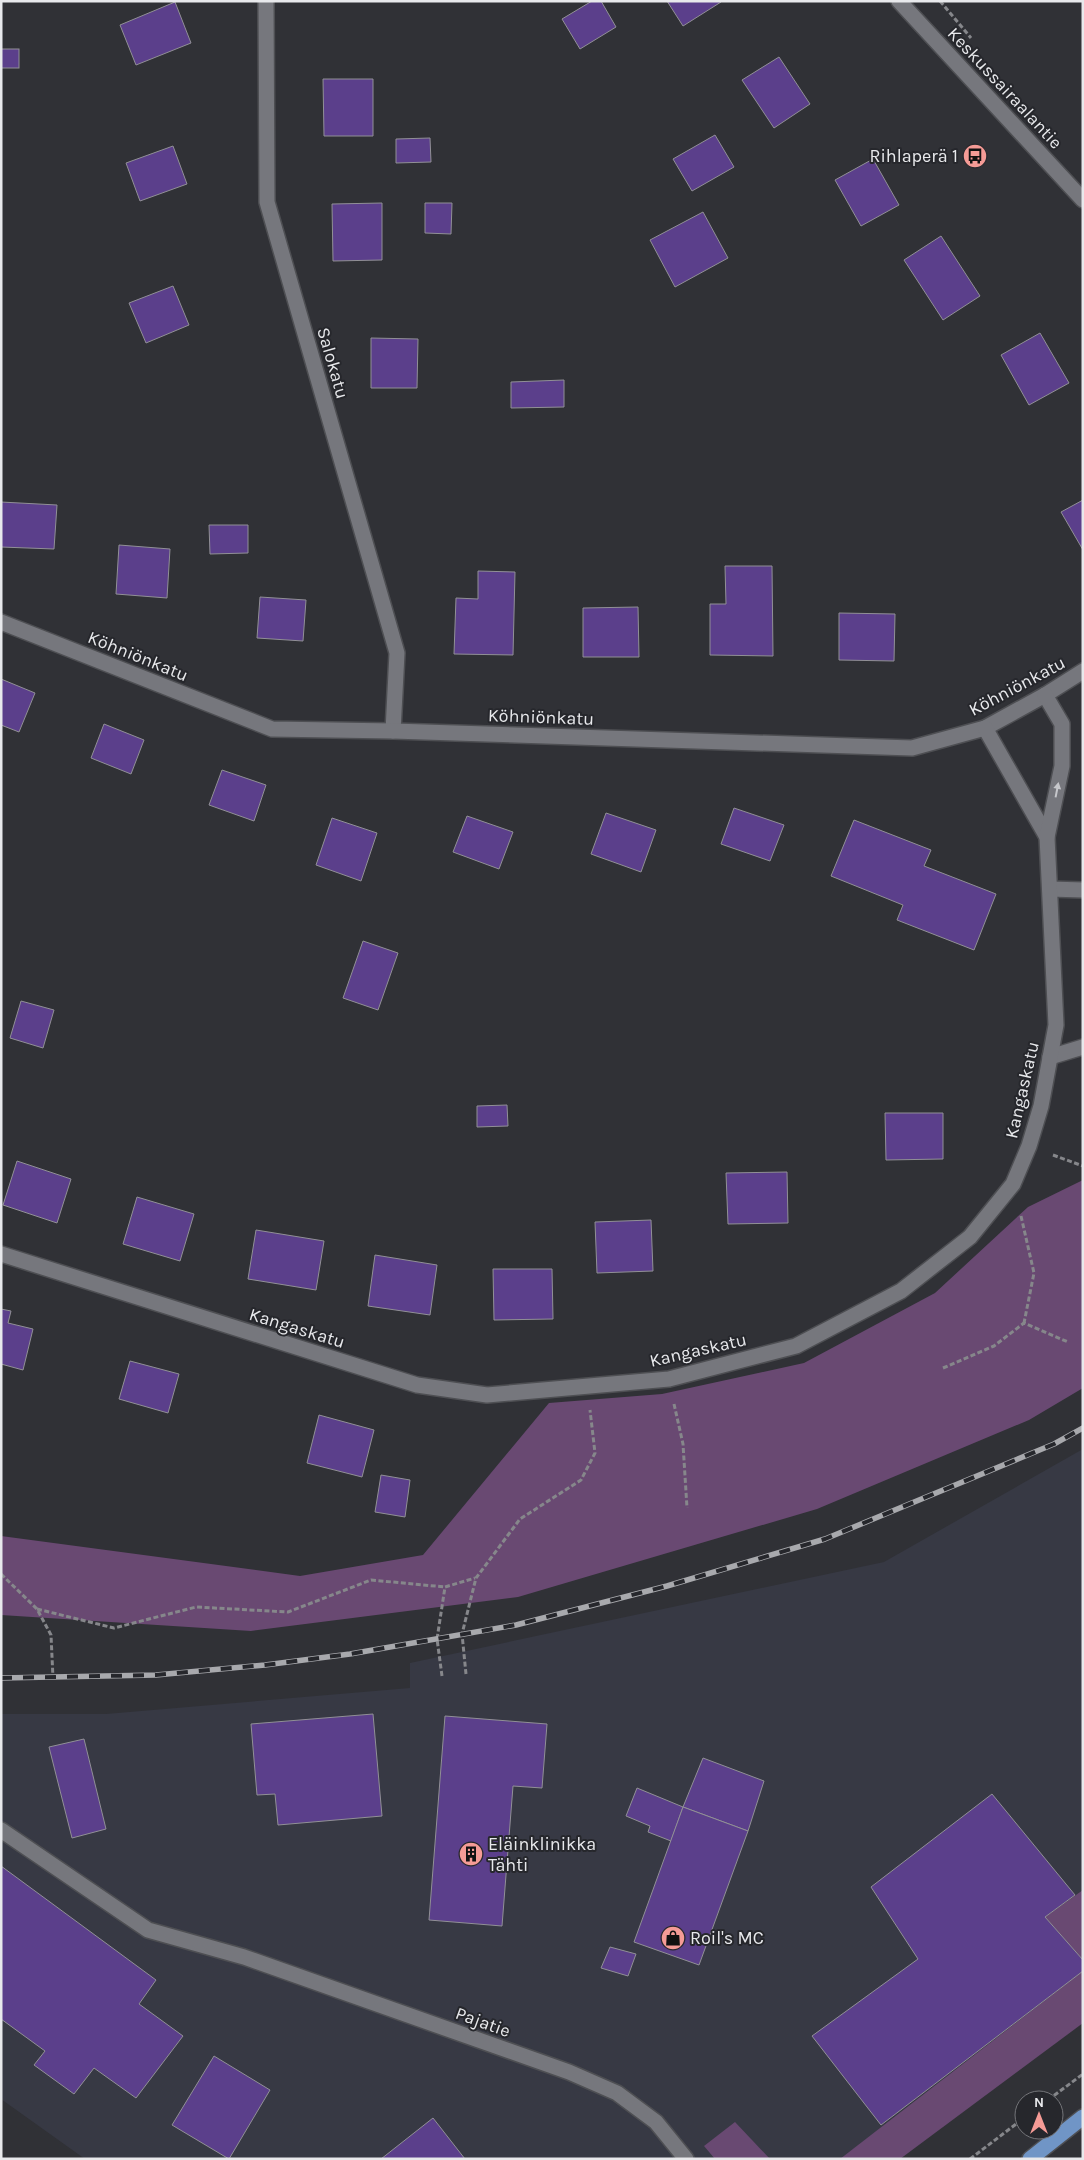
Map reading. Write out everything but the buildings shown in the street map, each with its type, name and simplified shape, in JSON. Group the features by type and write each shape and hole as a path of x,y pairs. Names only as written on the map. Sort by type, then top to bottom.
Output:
{"main road":[{"path":"1030,2159 1083,2117"}],"street":[{"name":"Salokatu","path":"266,1 267,202 397,653 393,730"},
{"name":"Keskussairaalantie","path":"899,1 1083,200"},
{"name":"Köhniönkatu","path":"1,622 272,729 393,730 912,748 985,728 1045,695 1083,671"},
{"name":"Kangaskatu","path":"1,1254 416,1385 487,1395 669,1379 796,1346 901,1291 970,1237 1013,1184 1029,1146 1042,1106 1056,1025 1047,837 1062,766 1062,724 1045,695"},
{"name":"Kangaskatu","path":"985,728 1047,837"},
{"path":"1050,889 1083,890"},
{"path":"1050,1057 1083,1046"},
{"name":"Pajatie","path":"1,1830 148,1930 244,1957 560,2069 618,2093 656,2122 686,2159"}],"path":[{"path":"1029,1146 1083,1166"},
{"path":"943,1368 994,1346 1024,1323 1034,1273 1013,1184"},
{"path":"1024,1323 1068,1342"},
{"path":"669,1379 683,1444 687,1508"},
{"path":"466,1674 462,1634 476,1578 520,1519 581,1480 595,1453 588,1387"},
{"path":"1,1574 37,1609 52,1635 53,1678"},
{"path":"37,1609 114,1628 196,1607 288,1612 371,1580 445,1587 476,1578"},
{"path":"442,1676 437,1639 445,1587"},
{"path":"1061,2090 1083,2074"},
{"path":"970,2159 1014,2126"}],"shaded area":[{"path":"1083,1180 1083,1388 1029,1420 817,1509 518,1597 251,1631 1,1615 1,1536 300,1576 423,1555 549,1403 662,1394 804,1363 935,1293 1028,1207"},
{"path":"1083,1449 1083,1984 861,2159 85,2159 1,2099 1,1714 106,1714 410,1688 410,1663 884,1562"},
{"path":"1083,1890 1083,1960 1045,1917"},
{"path":"1083,1971 1083,2023 900,2159 840,2159"},
{"path":"735,2122 770,2159 715,2159 704,2146"}],"railway":[{"path":"1,1678 156,1675 265,1665 350,1654 516,1625 667,1586 825,1539 1054,1444 1083,1428"}],"place":[{"name":"Rihlaperä 1","path":"975,156"},
{"name":"Eläinklinikka Tähti","path":"471,1854"},
{"name":"Roil's MC","path":"673,1938"}]}
